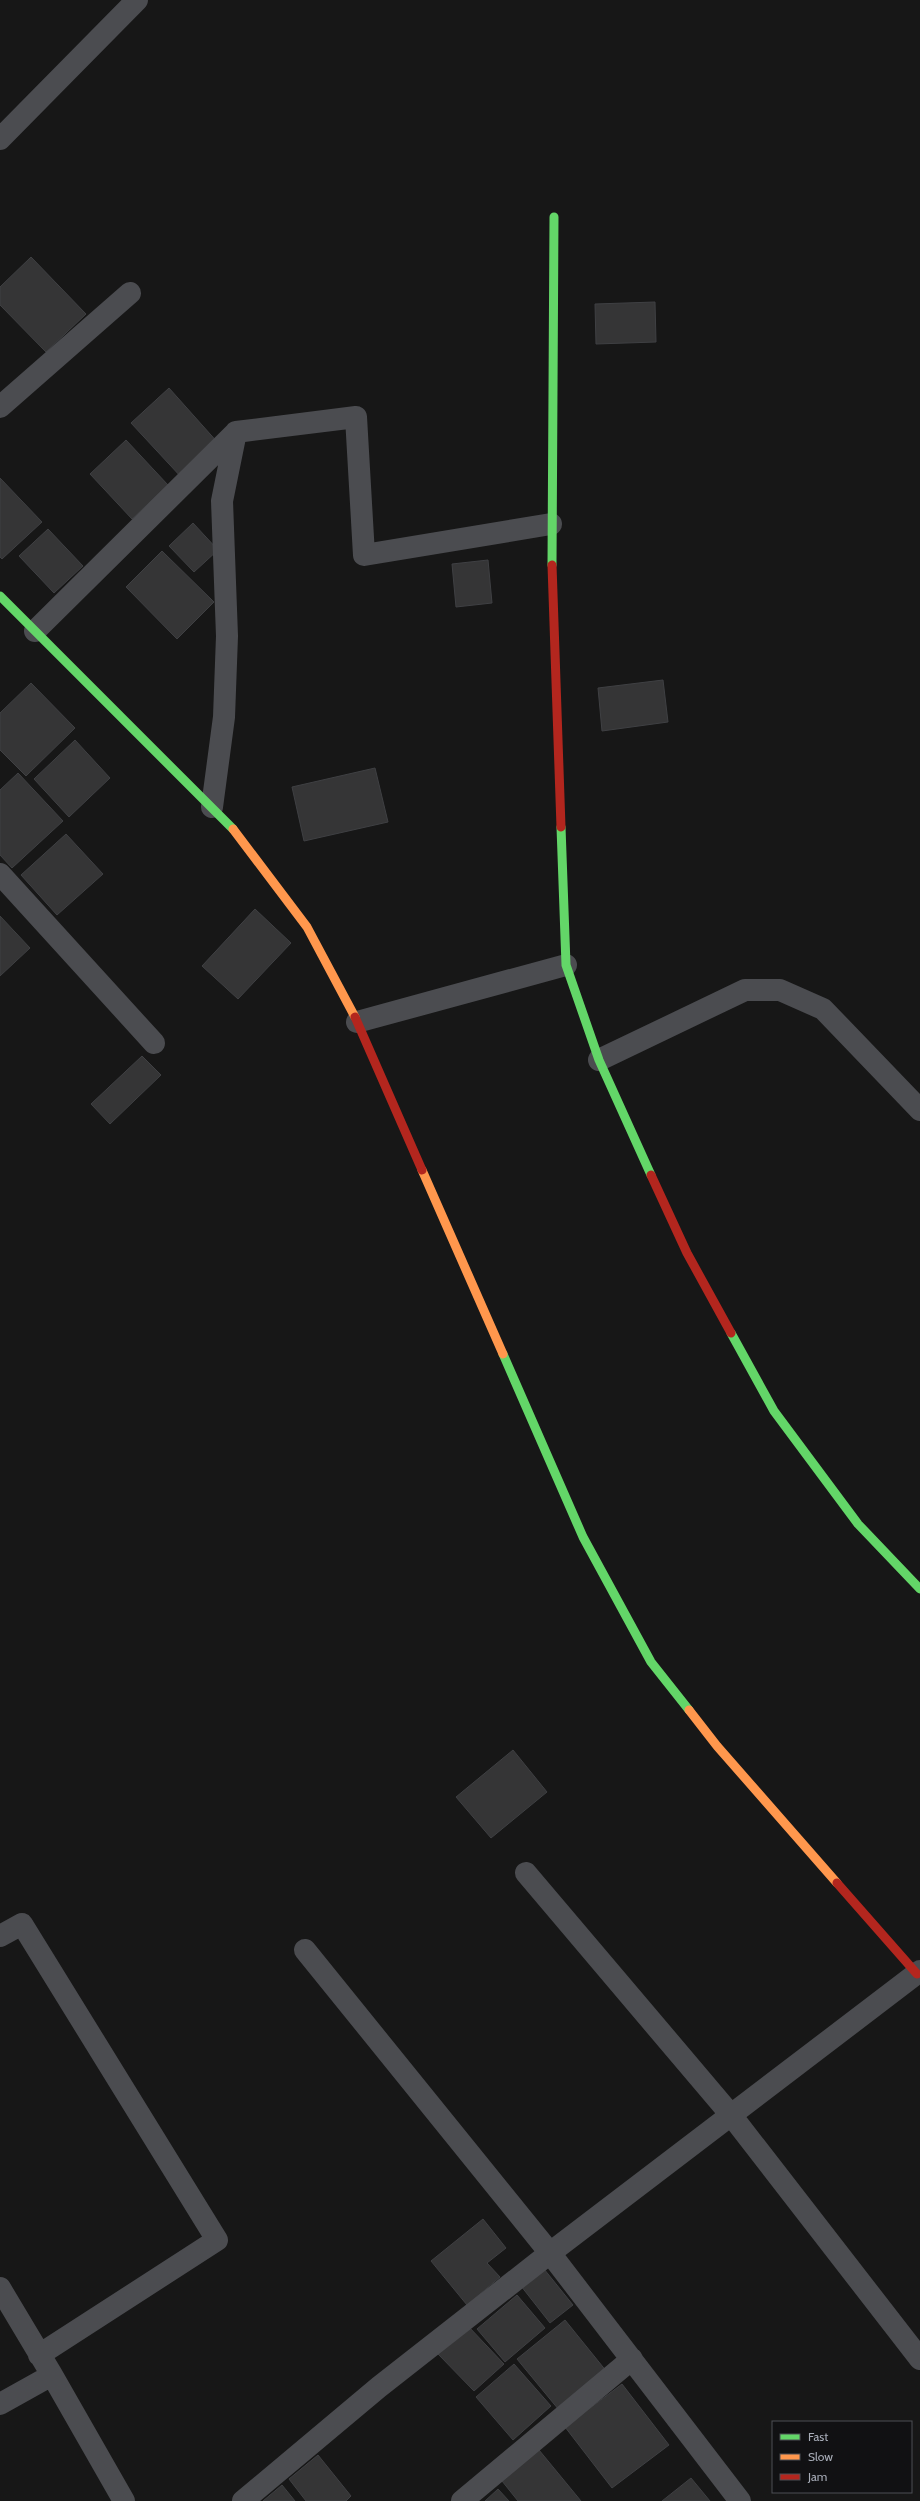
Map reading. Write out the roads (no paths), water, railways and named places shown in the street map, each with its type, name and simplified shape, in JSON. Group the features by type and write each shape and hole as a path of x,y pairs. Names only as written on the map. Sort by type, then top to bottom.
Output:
{"street":[{"path":"0,138 137,0"},
{"path":"554,217 551,524 566,965 599,1060 687,1253 774,1411 858,1524 920,1589"},
{"path":"0,407 130,293"},
{"path":"35,631 236,432 356,417 364,555 551,524"},
{"path":"212,808 224,717 227,651 222,501 236,432"},
{"path":"0,596 241,837 307,927 357,1022 583,1536 651,1662 717,1746 919,1972 550,2253 379,2387 242,2501"},
{"path":"0,874 154,1043"},
{"path":"357,1022 566,965"},
{"path":"599,1060 744,990 780,990 823,1009 920,1110"},
{"path":"526,1873 731,2115 920,2359"},
{"path":"0,1936 22,1924 217,2240 39,2355"},
{"path":"305,1950 550,2253 740,2501"},
{"path":"0,2288 124,2501"},
{"path":"462,2501 632,2359"},
{"path":"0,2404 52,2375"}]}
